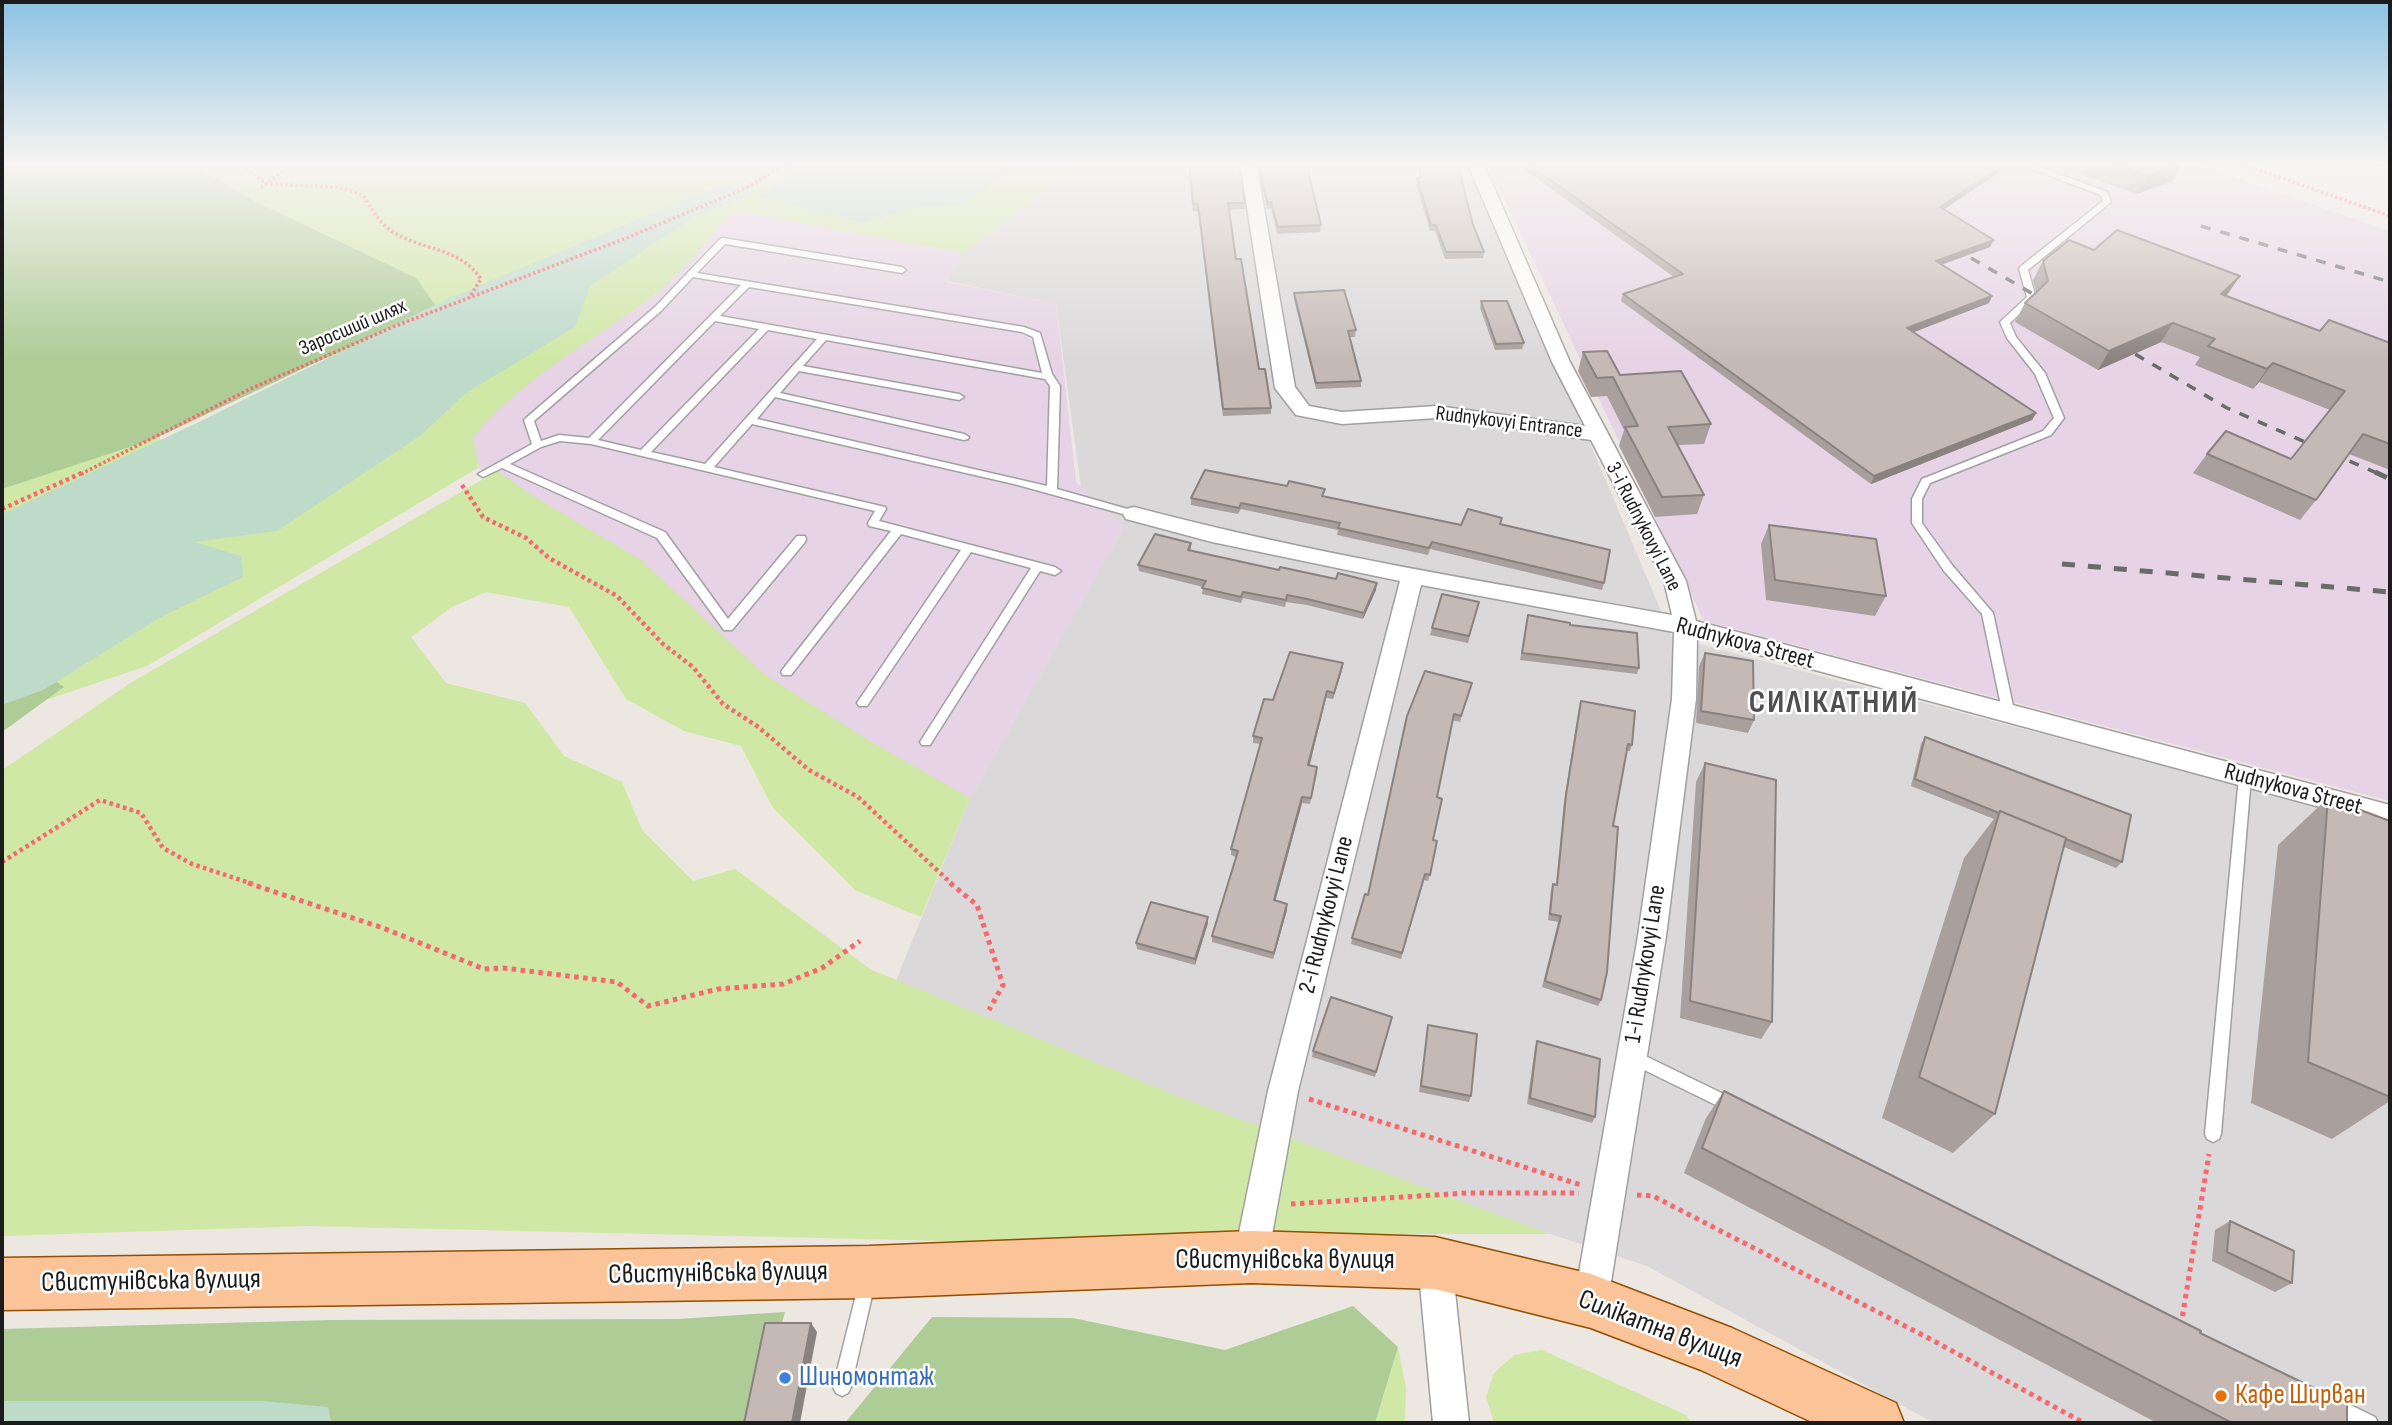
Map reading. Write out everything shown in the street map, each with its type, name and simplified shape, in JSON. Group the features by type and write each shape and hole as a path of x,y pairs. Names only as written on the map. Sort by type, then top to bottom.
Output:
{"main road":[{"name":"Свистунівська вулиця","path":"2,1284 869,1272 1251,1257 1435,1263"},
{"name":"Силікатна вулиця","path":"1435,1263 1591,1301 1713,1347 1876,1423"}],"street":[{"name":"Rudnykovyi Entrance","path":"1259,228 1285,388 1303,411 1342,418 1437,412 1596,434"},
{"name":"3-i Rudnykovyi Lane","path":"1504,228 1561,362 1596,434 1675,581 1686,626"},
{"name":"Rudnykova Street","path":"1134,514 1212,535 1412,576 1686,626 2390,816"},
{"name":"2-i Rudnykovyi Lane","path":"1251,1257 1283,1091 1412,576"},
{"name":"1-i Rudnykovyi Lane","path":"1591,1301 1652,936 1684,699 1686,626"},
{"path":"1435,1263 1451,1423"}],"lane":[{"path":"2009,715 1987,613 1948,568 1917,523 1917,499 1926,481 2047,433 2059,418 2040,373 2012,338 2006,322 2032,298 2023,269 2074,228"},
{"path":"537,445 529,420 694,275 723,241 902,270"},
{"path":"694,275 1024,330 1037,335 1042,346 1045,376"},
{"path":"591,441 747,284"},
{"path":"713,318 1045,376 1055,386 1052,492"},
{"path":"644,453 765,328"},
{"path":"707,468 824,337"},
{"path":"796,368 959,397"},
{"path":"773,394 964,437"},
{"path":"750,420 1134,514"},
{"path":"483,474 537,445 559,438 591,441 881,509 873,523 1055,570"},
{"path":"502,464 661,535 728,627 801,539"},
{"path":"787,672 899,529"},
{"path":"863,703 968,548"},
{"path":"926,742 1037,567"},
{"path":"2213,1134 2245,777"},
{"path":"1632,1056 1744,1112"},
{"path":"842,1387 869,1272"},
{"path":"2315,1396 2369,1423"}],"path":[{"path":"390,228 403,239 457,255 476,267 481,279 469,299"},
{"name":"Заросший шлях","path":"2,509 126,454 250,388 395,326 645,228"},
{"path":"462,485 483,517 526,538 549,558 617,596 663,645 693,667 723,704 757,726 809,770 858,797 977,905 995,953 1003,985 989,1010"},
{"path":"2,862 100,800 141,813 163,848 192,864 383,928 484,969 503,968 617,982 648,1006 718,989 783,985 822,968 860,941"},
{"path":"1283,1091 1608,1194"},
{"path":"2180,1329 2213,1134"},
{"path":"1261,1205 1467,1193 1653,1196 1934,1341 2084,1423"}],"shaded area":[{"path":"717,228 833,228 963,253 946,282 1056,304 1076,482 1124,527 970,798 859,749 688,614 483,474 464,436 546,367 655,295"},
{"path":"996,228 1499,228 1672,637 2390,825 2390,1423 1934,1423 1647,1266 883,1013 970,798 1124,527 1081,487 1056,304 946,281 963,253"},
{"path":"1518,228 2383,228 2390,231 2390,801 1704,621"}],"green space":[{"path":"2,228 312,228 416,278 436,306 154,439 2,489"},
{"path":"167,228 718,228 653,296 537,377 494,415 473,437 479,467 147,666 13,711 370,310"},
{"path":"616,228 677,228 590,286 575,327 466,393 420,436 277,531 195,542 241,556 243,577 161,617 43,690 2,705 2,514 201,421 447,299"},
{"path":"829,228 996,228 963,253"},
{"path":"140,426 167,443 2,527 2,474"},
{"path":"497,471 536,498 641,560 764,674 866,739 970,798 921,917 855,890 773,808 741,746 684,731 626,699 569,607 486,592 452,607 411,637 446,683 525,703 564,756 622,782 642,830 693,881 735,869 870,969 1177,1096 1550,1234 1286,1234 990,1242 308,1226 2,1236 2,770 132,682"},
{"path":"57,682 64,687 2,732 2,702"},
{"path":"1353,1306 1398,1347 1375,1423 845,1423 932,1317 1073,1318 1225,1350"},
{"path":"785,1312 753,1423 331,1423 328,1408 2,1419 2,1329 332,1320 678,1319"},
{"path":"1398,1347 1406,1388 1405,1423 1375,1423"},
{"path":"1542,1350 1686,1415 1691,1423 1494,1423 1486,1397 1494,1373 1514,1355"},
{"path":"2,1401 262,1401 328,1407 331,1423 2,1423"}],"building":[{"path":"1201,228 1232,228 1236,259 1241,259 1259,369 1265,369 1271,408 1223,409"},
{"path":"1437,228 1474,228 1484,252 1446,252"},
{"path":"1619,228 1975,228 1994,240 1936,261 1992,296 1907,328 2036,413 1874,476 1623,294 1683,274"},
{"path":"2117,230 2240,276 2221,294 2320,331 2329,320 2390,343 2390,444 2363,434 2316,500 2207,454 2226,431 2291,459 2345,391 2273,363 2267,369 2208,346 2215,339 2173,323 2109,351 2025,303 2048,281 2043,261 2069,240 2094,250"},
{"path":"1344,290 1356,330 1348,331 1361,381 1316,383 1294,293"},
{"path":"1481,301 1507,301 1524,343 1496,344"},
{"path":"1607,351 1620,375 1681,371 1711,424 1668,427 1704,495 1662,497 1625,427 1638,426 1613,377 1597,378 1583,352"},
{"path":"1205,470 1287,486 1289,481 1325,489 1322,496 1461,525 1468,509 1502,518 1500,524 1610,550 1604,583 1432,542 1429,548 1338,528 1340,523 1241,503 1239,508 1191,498"},
{"path":"1769,525 1876,539 1886,596 1775,580"},
{"path":"1155,534 1191,543 1188,550 1279,570 1280,567 1336,579 1338,573 1377,583 1364,613 1287,595 1286,600 1243,592 1241,597 1202,588 1206,581 1138,565"},
{"path":"1442,594 1479,602 1469,636 1432,628"},
{"path":"1528,615 1570,625 1637,633 1639,668 1522,653"},
{"path":"1290,652 1343,663 1334,693 1327,691 1308,765 1317,767 1311,798 1302,797 1274,900 1287,904 1274,953 1212,936 1238,851 1231,849 1262,738 1253,736 1264,699 1273,700"},
{"path":"1705,653 1753,661 1754,720 1701,711"},
{"path":"1425,671 1472,683 1461,716 1454,714 1437,797 1442,799 1433,840 1437,841 1430,875 1425,874 1402,953 1352,938 1365,894 1368,895 1407,716"},
{"path":"1581,701 1635,711 1632,745 1628,744 1613,826 1618,827 1607,972 1601,1000 1545,981 1561,916 1550,914 1553,884 1557,885 1566,795"},
{"path":"1925,737 2131,815 2122,862 1915,779"},
{"path":"1705,763 1776,780 1772,1022 1690,1001"},
{"path":"2328,798 2390,821 2390,1097 2308,1062"},
{"path":"2000,811 2066,838 1995,1114 1919,1077"},
{"path":"1151,902 1208,917 1195,959 1136,943"},
{"path":"1331,997 1392,1017 1376,1072 1313,1051"},
{"path":"1428,1025 1477,1034 1471,1096 1421,1086"},
{"path":"1537,1041 1600,1059 1595,1117 1530,1098"},
{"path":"1724,1091 2201,1331 2200,1333 2347,1404 2347,1423 2232,1423 1702,1148"},
{"path":"2230,1221 2294,1251 2292,1283 2227,1252"},
{"name":"Шиномонтаж","path":"765,1323 811,1323 792,1423 744,1423"}],"railway":[{"path":"2209,228 2390,282"},
{"path":"1971,258 2052,305"},
{"path":"2118,344 2227,408 2379,474"},
{"path":"2375,472 2390,479"},
{"path":"2062,564 2390,592"}],"place":[{"name":"Шиномонтаж","path":"785,1378"},
{"name":"Кафе Ширван","path":"2221,1396"}],"district":[{"name":"СИЛІКАТНИЙ","path":"1834,704"}]}
